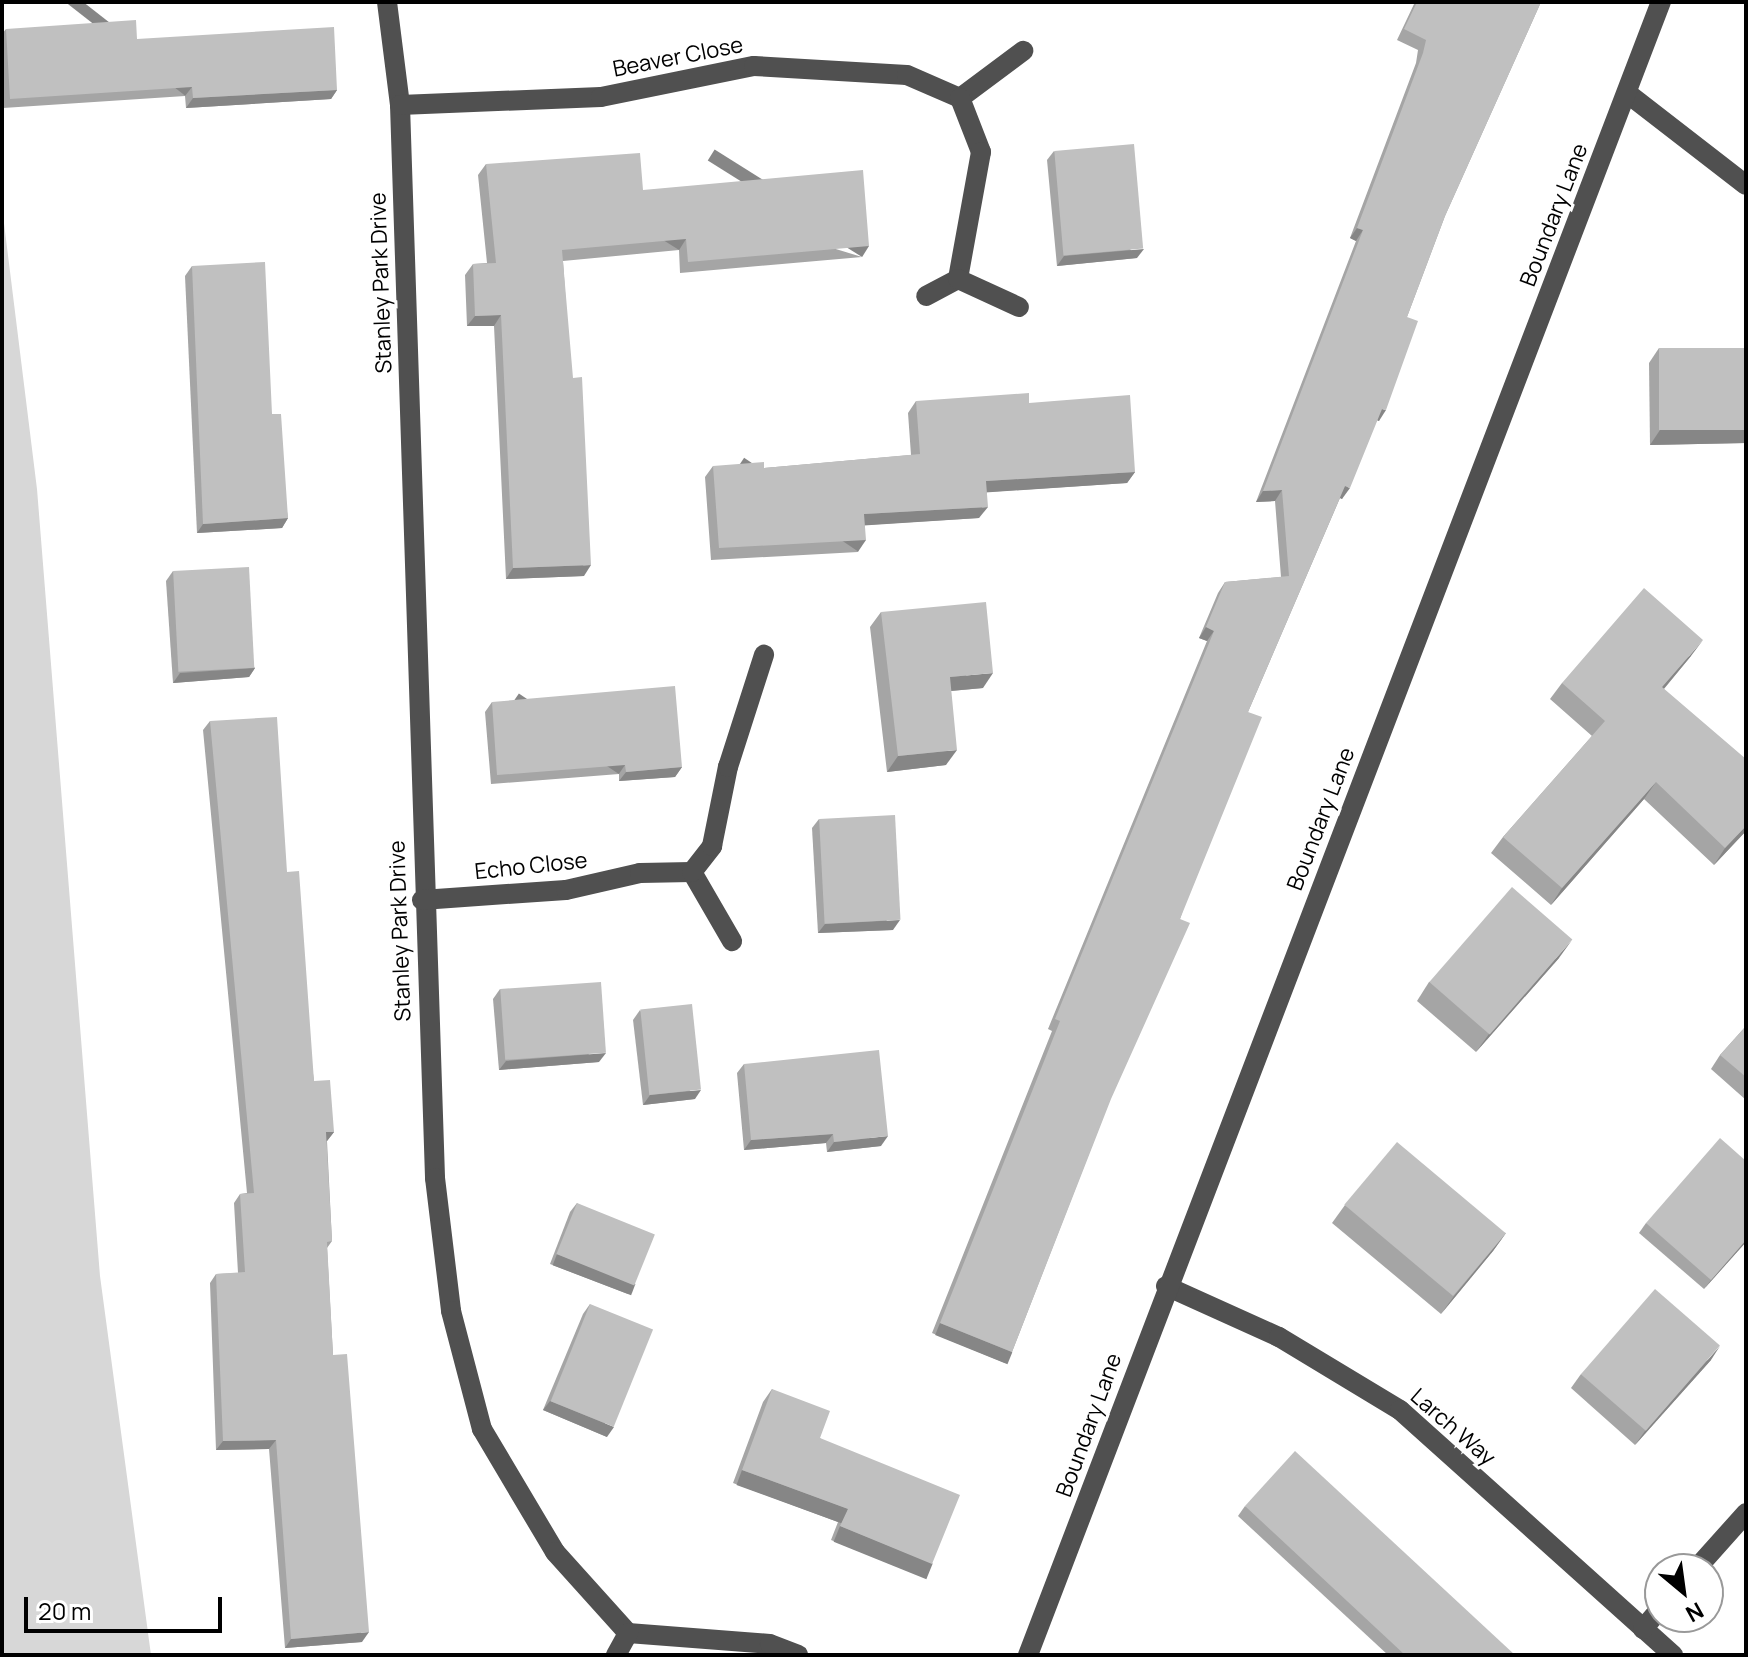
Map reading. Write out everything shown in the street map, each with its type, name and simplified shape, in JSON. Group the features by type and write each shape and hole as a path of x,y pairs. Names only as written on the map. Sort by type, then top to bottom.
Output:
{"street":[{"name":"Stanley Park Drive","path":"387,2 400,105 422,900 435,1178 451,1311 482,1429 555,1552 628,1633"},
{"name":"Boundary Lane","path":"1028,1655 1166,1286 1661,2"},
{"path":"958,279 981,152 960,98 1023,51"},
{"name":"Beaver Close","path":"400,105 601,97 754,66 907,75 960,98"},
{"path":"1627,93 1746,185"},
{"path":"926,296 958,279"},
{"path":"958,279 1019,307"},
{"path":"732,941 692,872 712,846 728,767 764,655"},
{"name":"Echo Close","path":"422,900 566,890 640,873 692,872"},
{"name":"Larch Way","path":"1166,1286 1279,1337 1400,1410 1673,1655"},
{"path":"1710,1553 1746,1513"},
{"path":"616,1655 628,1633 770,1644 798,1655"}],"shaded area":[{"path":"2,207 37,489 100,1276 151,1655 2,1655"}],"building":[{"path":"1417,2 1541,2 1445,216 1407,317 1418,321 1386,410 1382,409 1350,488 1345,486 1248,712 1262,717 1180,919 1190,923 1111,1099 1012,1352 940,1323 1060,1021 1055,1019 1214,631 1206,627 1225,582 1289,576 1282,490 1263,491 1363,230 1357,228 1423,53 1426,40 1404,29"},
{"path":"136,20 137,39 334,27 337,90 193,98 192,87 10,99 6,29"},
{"path":"1134,144 1143,249 1063,256 1054,151"},
{"path":"640,153 643,190 863,170 869,246 688,262 686,239 562,250 573,378 582,377 591,565 513,568 501,315 475,316 473,264 496,263 486,164"},
{"path":"265,262 272,414 281,414 288,518 203,524 192,266"},
{"path":"1659,348 1746,348 1746,430 1659,430"},
{"path":"1029,393 1029,403 1130,395 1135,472 986,481 988,507 864,514 866,540 719,548 713,466 764,462 764,468 920,454 916,401"},
{"path":"249,567 254,668 178,672 173,571"},
{"path":"1644,588 1703,640 1662,687 1746,759 1746,826 1725,848 1656,782 1562,888 1503,837 1605,721 1562,683"},
{"path":"986,602 993,673 950,677 957,750 898,756 881,612"},
{"path":"675,686 682,767 626,772 625,765 497,775 492,702"},
{"path":"277,717 287,872 299,871 314,1081 330,1080 334,1132 326,1132 332,1241 327,1242 333,1355 347,1354 369,1632 291,1639 276,1440 223,1441 216,1274 245,1272 240,1194 254,1193 210,721"},
{"path":"895,815 900,920 825,924 819,819"},
{"path":"1512,887 1572,939 1490,1035 1429,982"},
{"path":"601,982 606,1053 505,1060 500,989"},
{"path":"692,1004 701,1090 649,1095 640,1009"},
{"path":"1746,1026 1746,1077 1720,1055"},
{"path":"879,1050 888,1136 834,1142 833,1134 751,1140 744,1064"},
{"path":"1720,1138 1746,1161 1746,1240 1711,1280 1646,1223"},
{"path":"1397,1142 1506,1233 1453,1296 1344,1205"},
{"path":"577,1203 655,1234 634,1285 556,1254"},
{"path":"1655,1289 1720,1345 1646,1431 1581,1374"},
{"path":"590,1304 653,1329 614,1427 551,1401"},
{"path":"772,1389 830,1411 820,1438 960,1495 932,1564 840,1526 848,1509 742,1470"},
{"path":"1295,1451 1515,1655 1405,1655 1245,1506"}]}
